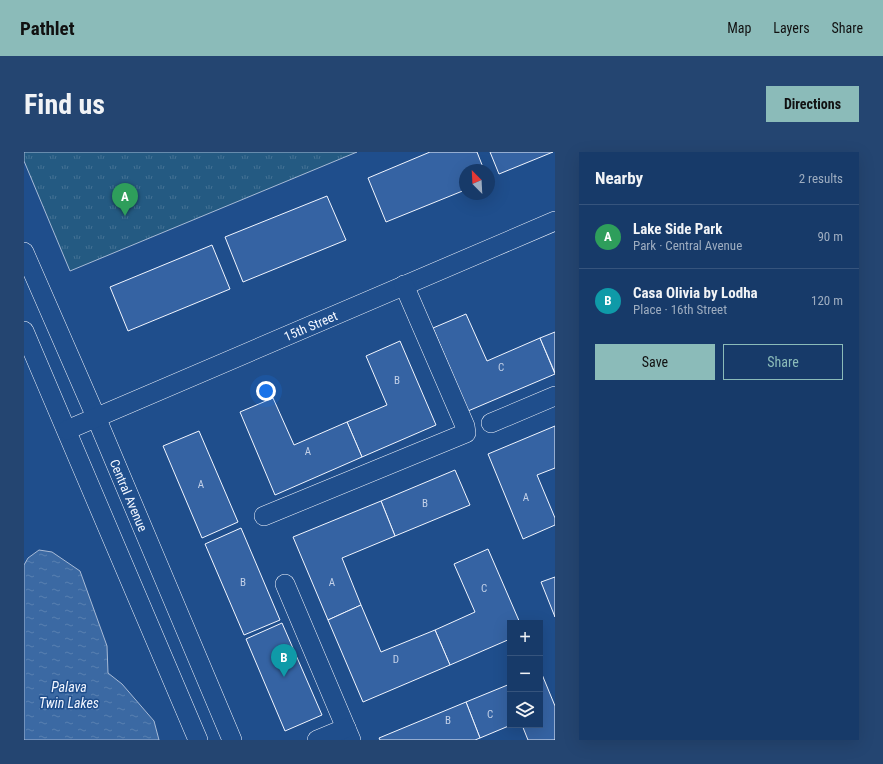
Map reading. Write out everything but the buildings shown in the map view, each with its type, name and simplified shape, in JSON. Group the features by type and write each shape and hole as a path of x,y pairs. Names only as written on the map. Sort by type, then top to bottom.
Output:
{"street":[{"name":"15th Street","path":"67,430 555,221"},
{"name":"Central Avenue","path":"24,252 96,417 232,740"},
{"path":"264,516 466,433 465,426 404,285"},
{"path":"24,331 198,740"},
{"path":"491,423 555,396"},
{"path":"285,584 348,734 317,740"}],"green space":[{"path":"24,152 357,152 70,271 24,161"}],"water":[{"name":"Palava Twin Lakes","path":"39,550 52,552 80,571 107,646 108,673 122,684 154,721 159,740 24,740 24,565 28,558"}],"place":[{"name":"Lake Side Park","path":"125,216"},
{"name":"Casa Olivia by Lodha","path":"284,677"}]}
